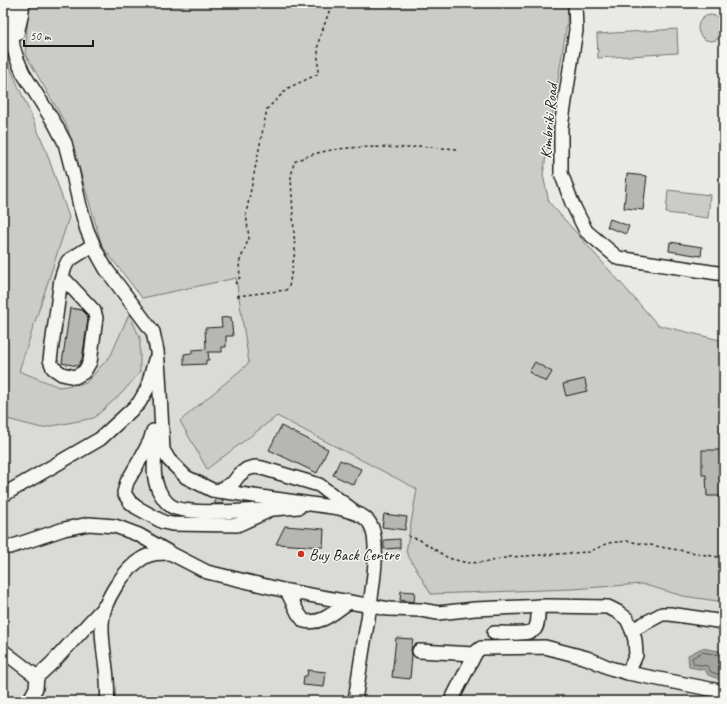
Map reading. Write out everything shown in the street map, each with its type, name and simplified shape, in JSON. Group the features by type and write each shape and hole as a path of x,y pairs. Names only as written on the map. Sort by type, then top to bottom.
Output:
{"street":[{"path":"13,3 13,46 17,60 23,73 55,124 65,143 80,206 93,245 106,269 153,332 157,351 154,428 156,451 154,473 158,488 164,500 171,507 183,510 202,511 324,506"},
{"path":"17,60 17,35 23,3"},
{"name":"Kimbriki Road","path":"575,3 576,30 561,127 561,173 572,204 586,231 618,258 724,274"},
{"path":"61,279 66,281 94,311 96,318 90,362 84,372 75,376 62,374 53,368 50,360 61,279 68,261 93,245"},
{"path":"59,462 82,457 100,448 131,422 142,411 151,391 156,370"},
{"path":"3,495 100,438 139,403 156,370"},
{"path":"156,370 163,450 186,477 207,488 218,491 324,506 357,513"},
{"path":"154,428 147,447 127,482 124,493 130,502 136,507 163,522 181,524 237,525 272,509"},
{"path":"218,491 233,483 247,468 262,468 319,484 365,519 372,528 374,540 374,580 355,701"},
{"path":"3,544 10,547 64,529 89,524 115,526 139,535 207,572 288,591 370,606 389,609 421,610 438,613 475,609 538,606 608,607 618,612 627,620 632,630 635,640 636,655 628,673"},
{"path":"107,701 108,687 101,623 106,605 118,583 130,567 143,558 155,553 170,553"},
{"path":"288,591 298,613 304,621 312,623 323,620 349,602"},
{"path":"29,701 36,688 37,677 106,605"},
{"path":"494,633 531,632 536,628 538,606"},
{"path":"632,630 662,614 724,622"},
{"path":"451,701 474,654 481,648 544,647 587,658 610,668 628,673 715,690 724,695"},
{"path":"3,651 37,677"},
{"path":"419,651 474,654"}],"path":[{"path":"235,284 240,277 239,263 249,238 246,214 267,109 288,88 318,74 318,42 332,3"},
{"path":"237,296 286,290 289,287 294,251 291,178 294,162 338,148 411,148 418,146 456,149"},
{"path":"408,536 420,540 448,558 467,563 486,562 509,557 589,552 608,543 626,541 724,558"}],"shaded area":[{"path":"3,3 8,3 3,46"},
{"path":"29,3 568,3 567,23 543,175 549,202 658,325 724,341 724,602 683,596 642,584 572,589 431,594 406,552 417,489 277,416 207,469 180,421 249,363 236,278 142,298 102,246 67,126 25,54"},
{"path":"711,15 720,19 724,28 720,37 711,41 702,37 698,28 702,19"},
{"path":"677,29 678,53 598,58 597,34"},
{"path":"3,51 44,145 69,217 19,371 59,387 86,383 111,355 129,314 140,338 140,372 123,392 94,418 42,428 3,418"},
{"path":"668,190 710,195 708,218 666,213"},
{"path":"69,217 80,227 95,268 123,307 142,298 236,278 249,363 180,421 233,449 277,416 417,489 407,552 519,591 642,584 683,596 724,602 724,701 3,701 3,418 42,428 94,418 129,314 111,355 86,383 59,387 19,371"}],"water":[{"path":"702,648 724,652 724,681 708,675 705,670 689,667 688,655"}],"building":[{"path":"627,174 647,176 643,210 624,208"},
{"path":"610,219 629,226 626,234 607,227"},
{"path":"670,242 702,247 701,256 669,251"},
{"path":"70,308 82,310 87,315 88,319 82,359 78,366 62,363"},
{"path":"231,317 233,336 226,336 226,347 222,347 222,352 208,352 209,360 206,360 206,364 184,365 184,354 192,353 192,350 206,349 205,328 222,327 221,318"},
{"path":"535,362 552,372 546,382 529,372"},
{"path":"585,379 587,391 566,396 563,384"},
{"path":"281,426 328,449 317,473 269,450"},
{"path":"702,450 724,450 724,496 707,496 706,475 702,475"},
{"path":"340,460 361,469 354,485 333,475"},
{"path":"215,499 223,500 223,504 215,504"},
{"path":"384,514 407,517 405,530 382,527"},
{"path":"285,526 324,529 323,547 276,544"},
{"path":"400,539 400,548 384,549 384,540"},
{"path":"401,591 415,592 414,602 400,600"},
{"path":"396,638 413,639 410,679 392,677"},
{"path":"308,670 326,672 324,687 303,685 304,676 307,676"}],"place":[{"name":"Buy Back Centre","path":"301,554"}]}
